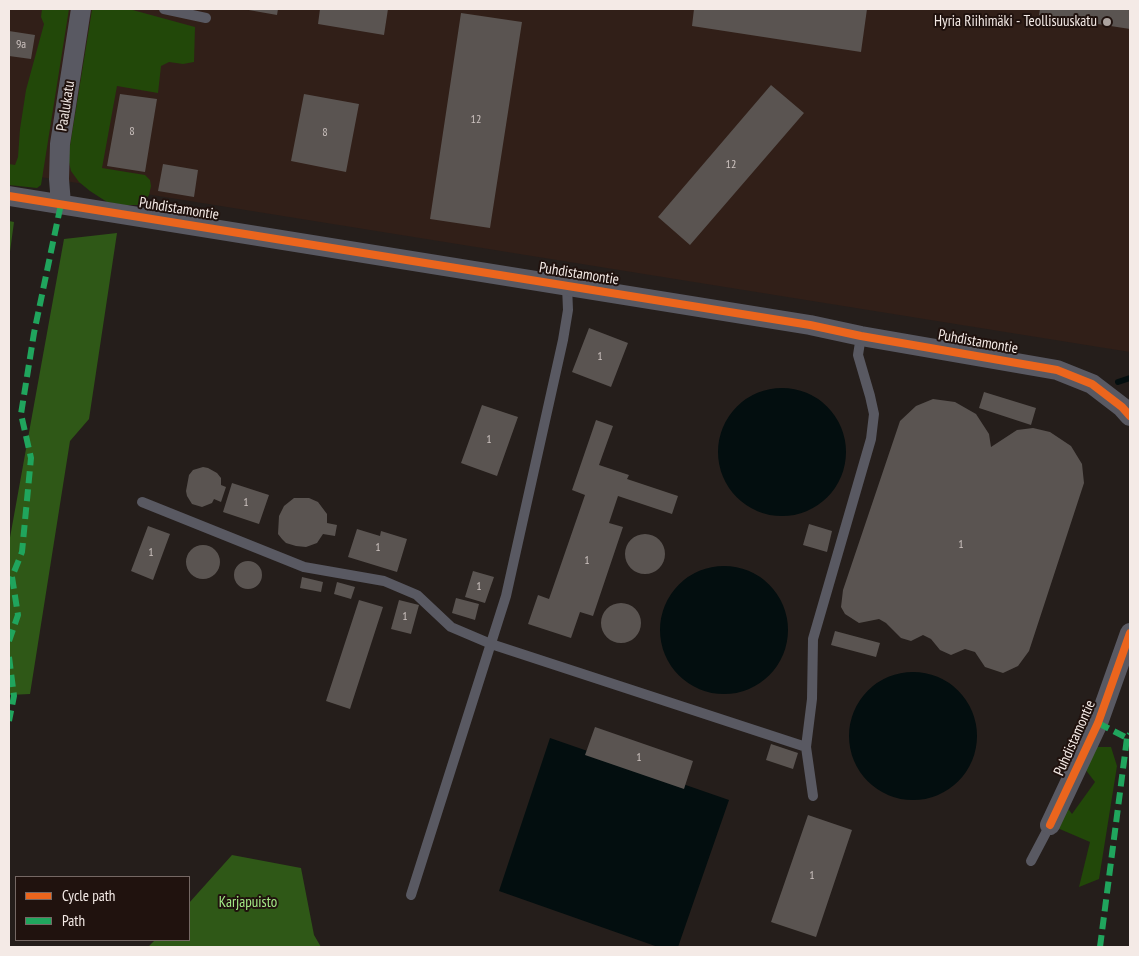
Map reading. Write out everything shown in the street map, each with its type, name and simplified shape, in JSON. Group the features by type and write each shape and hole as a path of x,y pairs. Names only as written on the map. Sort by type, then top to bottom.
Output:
{"street":[{"name":"Paalukatu","path":"61,204 59,179 60,144 81,9"},
{"name":"Puhdistamontie","path":"9,196 810,325 861,336 1057,370 1092,384 1116,402 1130,416"},
{"name":"Puhdistamontie","path":"1050,825 1098,723 1130,633"}],"lane":[{"path":"164,9 206,18"},
{"path":"411,895 506,596 563,340 568,310 567,286"},
{"path":"813,796 806,747 812,698 813,640 872,438 874,414 858,355 861,336"},
{"path":"142,502 304,567 384,581 417,595 451,627 491,644 806,747"},
{"path":"1031,860 1050,825"}],"shaded area":[{"path":"9,9 1130,9 1130,352 9,172"},
{"path":"782,388 795,389 807,393 818,398 828,406 836,416 841,427 845,439 845,465 841,477 836,488 828,498 818,506 807,511 795,515 782,516 769,515 757,511 746,506 736,498 728,488 723,477 719,465 718,452 719,439 723,427 728,416 736,406 746,398 757,393 769,389"},
{"path":"724,566 748,571 769,585 783,606 788,630 783,654 769,675 748,689 724,694 700,689 679,675 665,654 660,630 665,606 679,585 700,571"},
{"path":"913,672 926,673 938,677 958,691 972,711 976,723 976,749 972,761 958,781 938,795 926,799 913,800 900,799 888,795 868,781 854,761 850,749 849,736 850,723 854,711 868,691 888,677 900,673"},
{"path":"550,738 729,800 678,947 658,947 499,891"}],"green space":[{"path":"42,9 69,9 41,185 37,188 9,185 9,164 15,165 18,157 26,90 44,24 41,17"},
{"path":"129,9 195,27 194,62 183,64 169,62 161,66 158,93 117,86 102,168 145,175 150,180 151,186 149,195 141,205 107,202 79,182 71,171 68,158 92,10"},
{"path":"9,221 14,222 9,259"},
{"path":"117,233 89,419 70,441 30,694 9,695 9,543 64,239"},
{"path":"1096,747 1111,747 1117,766 1099,879 1079,887 1090,842 1055,827 1066,806 1072,814 1095,782 1085,769"},
{"name":"Karjapuisto","path":"232,855 301,868 314,935 321,947 148,947 154,941 190,941 190,902"}],"building":[{"path":"243,9 278,9 277,15"},
{"path":"320,9 388,9 384,35 318,24"},
{"path":"694,9 867,9 861,52 692,26"},
{"name":"Hyria Riihimäki - Teollisuuskatu","path":"1040,9 1130,9 1130,29 1039,15"},
{"path":"461,13 522,22 490,228 430,219"},
{"path":"9,31 35,35 31,59 9,56"},
{"path":"771,85 804,113 690,245 658,217"},
{"path":"120,94 157,99 145,172 107,166"},
{"path":"304,94 359,104 346,172 291,161"},
{"path":"163,164 198,170 194,197 158,191"},
{"path":"589,328 628,343 611,387 572,372"},
{"path":"984,392 1036,408 1031,425 979,408"},
{"path":"933,399 955,402 976,414 989,434 991,447 1017,430 1033,428 1050,432 1071,446 1082,464 1084,483 1029,651 1018,666 1003,673 985,667 975,652 965,649 951,655 940,650 931,639 923,635 911,641 901,638 886,623 879,619 859,623 845,614 841,607 843,590 900,421 916,406"},
{"path":"482,405 518,417 497,476 461,463"},
{"path":"596,420 613,426 599,465 629,475 627,479 678,496 672,514 618,496 609,523 623,527 593,616 580,612 571,638 528,624 538,595 549,599 585,495 572,490"},
{"path":"203,467 217,473 221,478 221,485 226,487 221,502 214,499 212,503 202,507 192,504 186,491 189,475 193,470"},
{"path":"232,483 269,495 259,524 223,512"},
{"path":"294,498 309,498 318,502 327,514 327,523 337,525 335,536 323,534 317,543 306,547 286,543 278,534 279,516 284,506"},
{"path":"809,524 832,531 827,552 803,545"},
{"path":"148,526 170,534 153,580 131,571"},
{"path":"357,529 380,536 381,531 407,539 397,572 348,557"},
{"path":"649,534 656,537 662,543 665,554 664,562 656,571 649,574 641,574 634,571 626,562 625,550 628,543 637,535"},
{"path":"203,545 210,546 215,550 219,555 219,569 215,574 210,578 203,579 196,578 191,574 187,569 186,562 187,555 191,550 196,546"},
{"path":"248,561 258,565 262,575 258,585 248,589 238,585 234,575 238,565"},
{"path":"473,571 494,577 485,603 465,597"},
{"path":"302,577 323,582 321,592 300,588"},
{"path":"337,582 355,587 351,599 334,594"},
{"path":"456,598 479,604 475,620 452,613"},
{"path":"359,600 383,607 350,709 326,701"},
{"path":"399,600 419,605 411,634 391,629"},
{"path":"625,603 632,606 638,612 641,623 640,631 632,640 625,643 617,643 610,640 602,631 601,619 604,612 613,604"},
{"path":"835,631 880,643 876,657 831,645"},
{"path":"595,727 693,761 684,789 585,755"},
{"path":"771,744 798,753 793,769 766,760"},
{"path":"808,815 852,830 816,937 771,922"}],"waterway":[{"path":"1118,382 1130,378"}],"marked path":[{"path":"9,641 18,615 12,577 22,552 31,458 21,414 34,333 61,204"},
{"path":"9,657 14,696 9,721"},
{"path":"1098,723 1127,738 1130,734"},
{"path":"1100,947 1127,738"}],"cycle path":[{"path":"9,196 810,325 861,336 1057,370 1092,384 1122,407 1130,416"},
{"path":"1050,825 1098,723 1130,633"}],"place":[{"name":"Hyria Riihimäki - Teollisuuskatu","path":"1107,22"}]}
